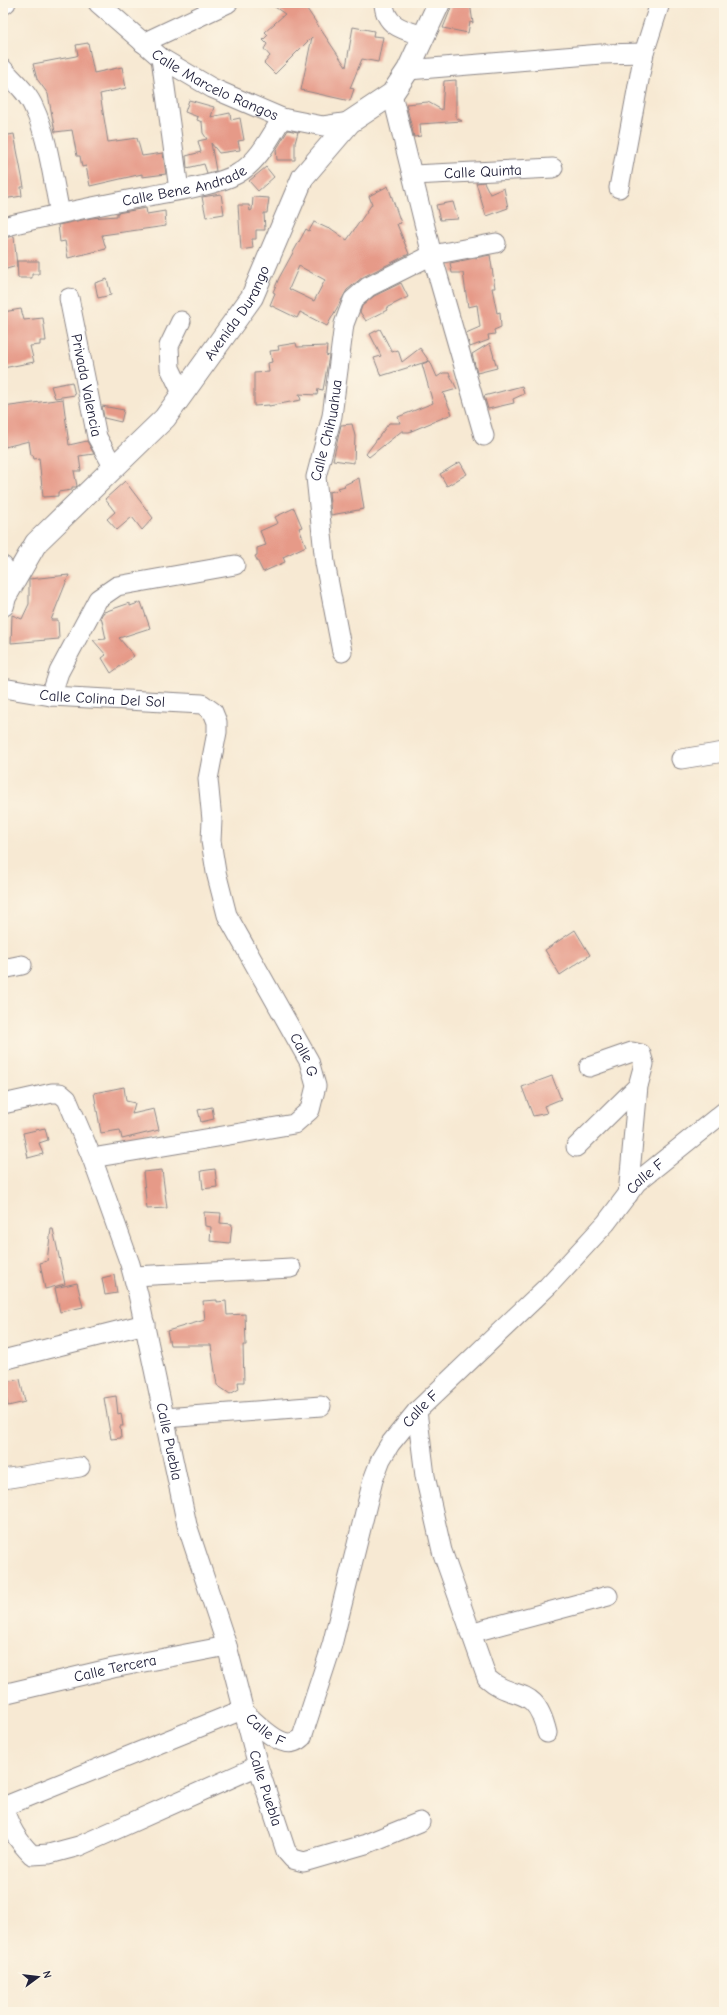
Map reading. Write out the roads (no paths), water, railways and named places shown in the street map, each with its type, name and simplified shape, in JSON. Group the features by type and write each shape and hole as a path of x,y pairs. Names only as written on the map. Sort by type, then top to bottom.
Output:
{"main road":[{"name":"Avenida Durango","path":"4,601 36,544 165,418 252,297 303,177 350,122 392,94 408,70 439,3"}],"street":[{"name":"Calle Marcelo Rangos","path":"98,3 161,58 212,88 282,118 324,126 350,122"},
{"path":"143,43 228,3"},
{"path":"384,3 388,18 395,27 424,36"},
{"path":"619,188 644,54 660,3"},
{"path":"408,70 601,54 644,54"},
{"path":"161,58 179,190"},
{"path":"3,70 24,92 34,107 41,127 60,213"},
{"path":"392,94 432,255 484,436"},
{"name":"Calle Bene Andrade","path":"3,227 60,213 212,183 237,174 257,157 282,118"},
{"name":"Calle Quinta","path":"413,175 553,168"},
{"name":"Calle Chihuahua","path":"342,652 324,563 316,477 332,416 344,324 353,300 368,287 432,255 496,243"},
{"name":"Privada Valencia","path":"69,298 97,438 114,468"},
{"path":"181,321 169,346 170,368 182,393"},
{"path":"51,696 59,672 98,599 117,586 235,565"},
{"path":"3,566 4,601"},
{"name":"Calle Colina Del Sol","path":"3,688 51,696 202,704"},
{"name":"Calle G","path":"92,1158 294,1124 310,1110 316,1086 309,1061 227,915 216,872 211,841 212,820 208,779 217,732 217,722 213,712 202,704"},
{"path":"681,759 724,752"},
{"path":"3,969 22,965"},
{"path":"589,1067 632,1052 641,1054 644,1064 638,1086 628,1195"},
{"path":"576,1147 638,1086"},
{"name":"Calle Puebla","path":"3,1104 52,1093 60,1093 67,1099 92,1158 134,1276 187,1525 227,1646 242,1710 258,1766 286,1851 293,1859 304,1862 366,1844 420,1822"},
{"name":"Calle F","path":"242,1710 277,1740 286,1743 295,1742 302,1737 332,1645 373,1480 381,1459 390,1444 417,1411 548,1286 606,1223 637,1182 724,1112"},
{"path":"134,1276 291,1268"},
{"path":"3,1360 145,1324"},
{"path":"165,1418 320,1406"},
{"path":"417,1411 425,1476 442,1551 486,1678 527,1697 536,1704 543,1716 547,1733"},
{"path":"3,1479 80,1467"},
{"path":"470,1633 608,1596"},
{"name":"Calle Tercera","path":"3,1694 113,1668 227,1646"},
{"path":"242,1710 3,1808 12,1832 21,1844 32,1855 49,1854 79,1846 258,1766"}]}
